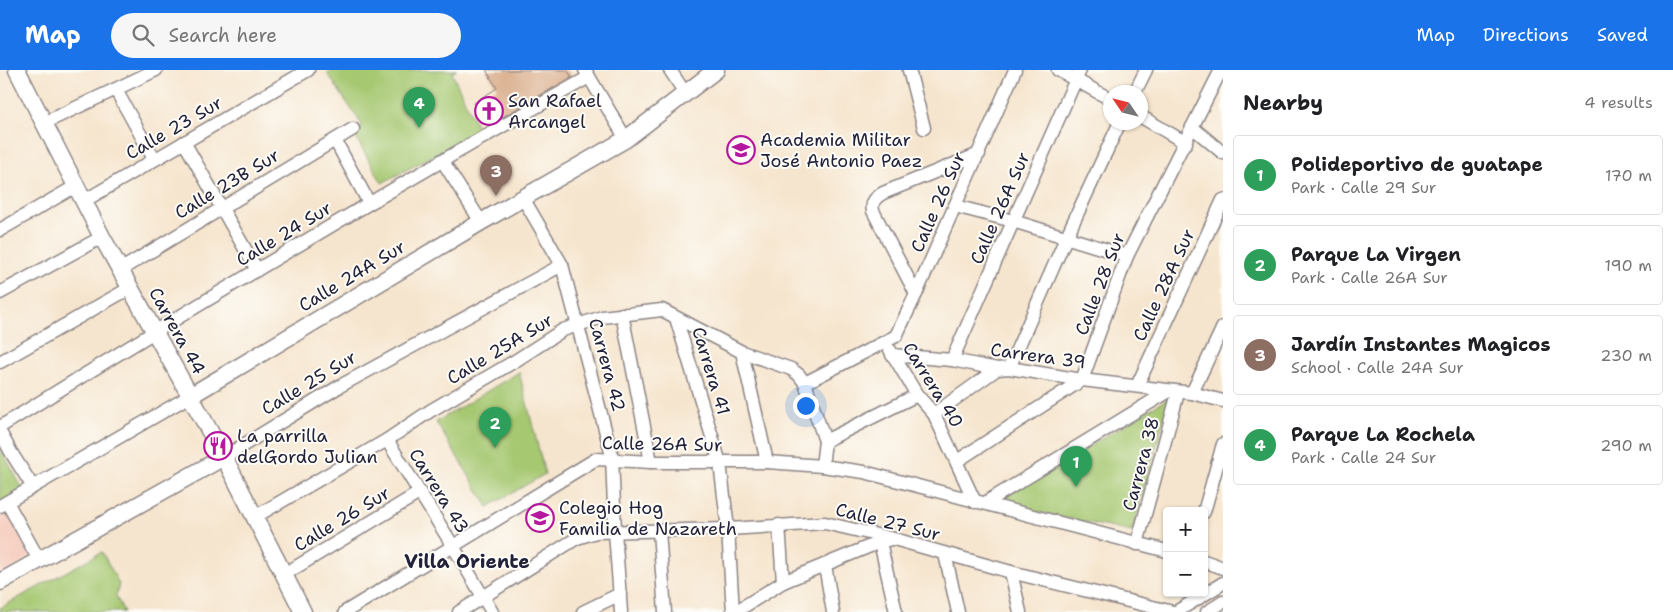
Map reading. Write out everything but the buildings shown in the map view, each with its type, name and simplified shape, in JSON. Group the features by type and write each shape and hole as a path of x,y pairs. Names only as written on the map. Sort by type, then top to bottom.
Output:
{"street":[{"name":"Carrera 44","path":"17,70 102,237 224,457 253,518 303,612"},
{"path":"44,124 156,70"},
{"name":"Calle 23 Sur","path":"0,230 154,159 308,70"},
{"path":"670,70 685,93"},
{"name":"Calle 24A Sur","path":"4,504 190,396 481,222 626,139 716,70"},
{"path":"909,70 924,128"},
{"name":"Calle 26 Sur","path":"886,341 896,336 916,294 1015,70"},
{"path":"1058,70 1078,75 1103,94"},
{"path":"1138,85 1146,70"},
{"path":"587,74 626,139"},
{"name":"Calle 24 Sur","path":"0,427 154,331 587,74"},
{"name":"Calle 26A Sur","path":"952,360 1078,75"},
{"name":"Calle 28 Sur","path":"1082,380 1127,256 1192,127 1221,76"},
{"path":"116,90 154,159"},
{"path":"1148,121 1186,142"},
{"path":"1192,127 1223,153"},
{"name":"Calle 23B Sur","path":"120,270 353,129"},
{"path":"934,414 1003,368 1116,130"},
{"path":"334,140 369,203"},
{"path":"184,142 257,270"},
{"path":"916,294 873,211 873,202 876,197 883,193 979,154"},
{"path":"442,160 481,222"},
{"name":"Carrera 42","path":"524,198 562,265 612,459 621,612"},
{"name":"Calle 28A Sur","path":"1137,386 1223,200"},
{"path":"955,206 1013,221 1127,256"},
{"path":"0,293 102,237"},
{"name":"Calle 25 Sur","path":"0,582 224,457 340,386 562,265"},
{"path":"0,362 130,288"},
{"name":"Calle 25A Sur","path":"253,518 387,440 430,411 515,361 563,330 602,317 662,310 742,352 791,369 805,383"},
{"path":"622,314 650,462"},
{"name":"Carrera 41","path":"676,318 720,463 728,529 734,612"},
{"path":"1192,393 1223,327"},
{"path":"822,466 825,440 805,383 886,341"},
{"name":"Carrera 40","path":"886,341 892,355 917,395 934,414 980,503"},
{"path":"742,352 767,462"},
{"name":"Carrera 39","path":"892,355 952,360 1082,380 1192,393 1223,401"},
{"path":"957,461 1082,380"},
{"path":"980,503 1173,392"},
{"name":"Carrera 38","path":"1137,544 1173,392"},
{"path":"825,440 917,395"},
{"path":"0,432 33,487"},
{"name":"Carrera 43","path":"387,440 454,546 492,612"},
{"path":"1205,507 1223,444"},
{"name":"Calle 26A Sur","path":"345,612 596,458 650,462 767,462 822,466 864,472 1163,550"},
{"name":"Calle 26 Sur","path":"283,575 419,493"},
{"path":"4,504 39,560"},
{"name":"Calle 27 Sur","path":"459,612 577,538 596,532 728,529 825,524 894,539 1011,572 1175,612"},
{"path":"779,525 783,582"},
{"path":"659,531 665,612"},
{"path":"734,612 783,582 880,542 894,539"},
{"path":"880,542 896,612"},
{"path":"945,554 958,612"},
{"path":"1208,562 1223,568"},
{"path":"825,565 834,612"},
{"path":"1011,572 1020,612"},
{"path":"1175,612 1223,584"},
{"path":"584,612 620,594"}],"shaded area":[{"path":"7,505 34,554 0,576 0,509"}],"green space":[{"path":"332,70 457,70 452,73 479,131 382,183 356,138 362,125 327,73"},
{"path":"519,372 545,474 488,507 436,422"},
{"path":"1170,397 1132,532 995,503"},
{"path":"0,448 23,489 0,502"},
{"path":"102,552 119,584 116,596 124,612 0,612 0,608"}],"place":[{"name":"San Rafael Arcangel","path":"489,111"},
{"name":"Parque La Rochela","path":"419,128"},
{"name":"Academia Militar José Antonio Paez","path":"741,150"},
{"name":"Jardín Instantes Magicos","path":"496,196"},
{"name":"La parrilla delGordo Julian","path":"218,446"},
{"name":"Parque La Virgen","path":"495,448"},
{"name":"Polideportivo de guatape","path":"1076,487"},
{"name":"Colegio Hog Familia de Nazareth","path":"540,518"}],"district":[{"name":"Villa Oriente","path":"467,561"}]}
